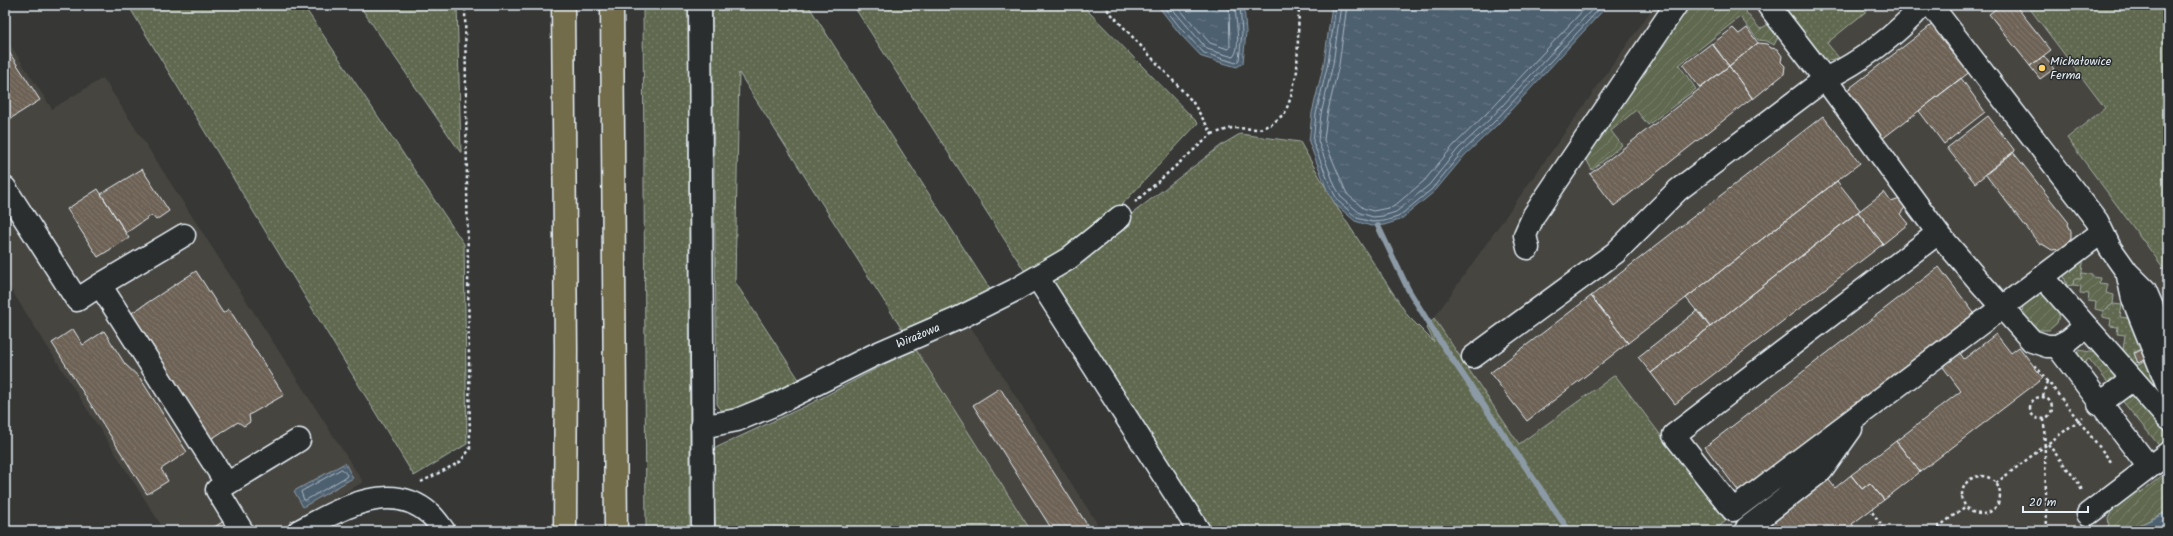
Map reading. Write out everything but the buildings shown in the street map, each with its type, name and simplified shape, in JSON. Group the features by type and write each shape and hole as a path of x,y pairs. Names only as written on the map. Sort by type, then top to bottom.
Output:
{"highway":[{"path":"564,5 566,349 565,531"},
{"path":"612,5 616,531"}],"street":[{"path":"700,5 703,531"},
{"path":"1528,248 1525,235 1534,215 1676,5"},
{"path":"1768,5 1825,78 1938,233 2032,341 2042,345 2057,346 2068,340 2086,326"},
{"path":"1473,357 1614,253 1678,190 1825,78 1842,70 1882,44 1905,25 1923,5"},
{"path":"1931,5 2092,213 2127,272 2145,290 2168,345"},
{"path":"5,188 77,300 184,235"},
{"name":"Wirażowa","path":"702,427 737,420 776,404 874,355 959,318 1016,290 1068,258 1120,217"},
{"path":"1733,510 2102,232"},
{"path":"1860,415 1822,470 1745,529 1733,510 1674,434 1938,233"},
{"path":"2127,272 2133,299 2168,386"},
{"path":"1037,277 1200,531"},
{"path":"2043,277 2168,419"},
{"path":"100,285 227,484"},
{"path":"2057,346 2149,467"},
{"path":"2100,404 2132,379"},
{"path":"242,531 217,490 299,440"},
{"path":"2088,514 2168,453"},
{"path":"299,531 356,503 378,498 392,498 419,507 430,514 444,531"}],"path":[{"path":"418,483 432,478 460,462 470,449 465,5"},
{"path":"1103,5 1192,101 1212,134"},
{"path":"1120,217 1212,134 1232,128 1259,129 1272,124 1285,113 1291,97 1295,79 1298,5"},
{"path":"2033,362 2112,463"},
{"path":"2043,396 2047,381"},
{"path":"2043,396 2051,402 2052,407 2049,416 2044,419 2035,417 2031,413 2029,406 2034,398 2043,396"},
{"path":"1996,483 2100,404"},
{"path":"2044,419 2046,445 2047,531"},
{"path":"2046,445 2080,485 2088,514"},
{"path":"1984,476 1996,483 2000,497 1993,510 1979,514 1966,506 1962,492 1970,480 1984,476"},
{"path":"1933,531 1966,506"},
{"path":"1872,512 1886,531"}],"shaded area":[{"path":"1655,5 2027,5 2105,108 2067,138 2168,274 2168,511 2127,531 1713,531 1726,520 1614,375 1520,445 1434,318"},
{"path":"5,37 52,109 103,78 363,482 277,531 165,531 5,280"},
{"path":"967,321 1102,531 1031,531 915,348"}],"green space":[{"path":"128,5 303,5 464,244 467,444 414,476"},
{"path":"359,5 457,5 461,153"},
{"path":"643,5 688,5 690,531 646,531"},
{"path":"712,5 808,5 993,294 903,331 739,73 735,282 800,381 762,401 740,409 730,410 721,410 717,404"},
{"path":"853,5 1082,5 1198,123 1117,210 1028,276"},
{"path":"1683,5 1740,5 1760,29 1772,22 1780,33 1774,45 1767,41 1758,40 1740,17 1679,65 1696,89 1648,125 1636,110 1611,131 1622,145 1592,170 1584,155"},
{"path":"1773,5 1874,5 1827,43 1839,58 1824,61"},
{"path":"2027,5 2168,5 2168,274 2067,138 2105,108"},
{"path":"1240,134 1300,142 1335,204 1408,316 1434,342 1427,328 1434,318 1519,444 1615,375 1726,521 1713,531 1210,531 1048,278 1223,144"},
{"path":"2084,256 2081,280 2074,279 2073,285 2067,286 2064,276 2065,272"},
{"path":"2082,273 2092,274 2092,277 2100,278 2099,283 2108,284 2106,293 2114,295 2113,304 2103,311 2095,309 2096,302 2088,301 2089,294 2080,293 2081,286 2073,285 2074,279 2081,279"},
{"path":"2039,293 2046,294 2060,311 2057,323 2049,330 2035,330 2022,314 2023,303"},
{"path":"2113,304 2122,305 2120,317 2128,318 2129,309 2142,348 2134,352 2138,362 2129,366 2122,358 2125,335 2117,334 2118,327 2110,326 2111,319 2103,317 2103,311"},
{"path":"915,348 1031,531 716,531 711,450 810,404"},
{"path":"2079,350 2096,353 2120,374 2112,388 2089,359 2079,366 2077,356"},
{"path":"2147,352 2168,404 2130,368 2147,360"},
{"path":"2129,391 2168,428 2168,445 2162,449 2119,397"},
{"path":"2168,471 2168,511 2127,531 2101,531 2109,525 2108,518 2111,513 2107,507 2134,486 2140,493"}],"water":[{"path":"1157,5 1244,5 1246,32 1243,63 1237,67 1202,57 1180,34"},
{"path":"1332,5 1608,5 1497,125 1465,155 1435,191 1400,220 1384,225 1371,226 1355,221 1335,204 1327,190 1309,142 1312,113 1324,63"},
{"path":"345,463 353,478 303,507 294,491"},
{"path":"2168,512 2168,531 2127,531"}],"waterway":[{"path":"1378,226 1408,289 1438,338 1569,531"}],"place":[{"name":"Michałowice Ferma","path":"2042,68"}]}
